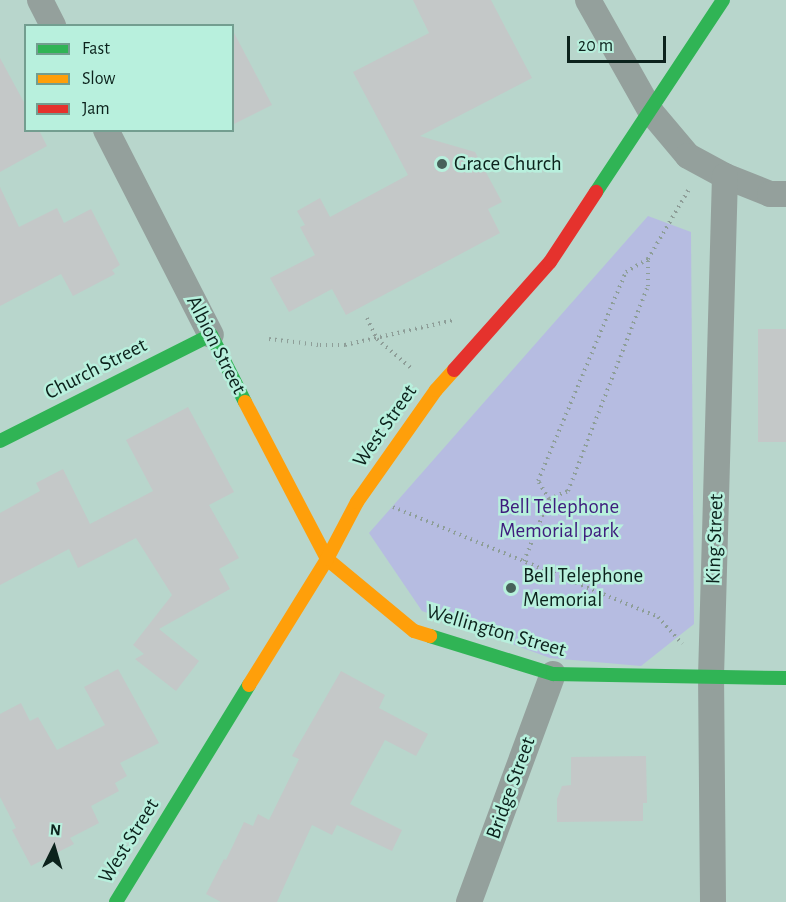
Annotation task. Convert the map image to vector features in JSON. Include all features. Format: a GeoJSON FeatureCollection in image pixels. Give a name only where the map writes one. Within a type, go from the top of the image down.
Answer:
{"type":"FeatureCollection","features":[{"type":"Feature","properties":{"kind":"main road","name":"West Street"},"geometry":{"type":"LineString","coordinates":[[116,902],[327,559],[357,502],[436,390],[550,262],[723,0]]}},
{"type":"Feature","properties":{"kind":"main road","name":"Church Street"},"geometry":{"type":"LineString","coordinates":[[0,441],[211,335]]}},
{"type":"Feature","properties":{"kind":"main road","name":"Albion Street"},"geometry":{"type":"LineString","coordinates":[[211,335],[327,559]]}},
{"type":"Feature","properties":{"kind":"main road","name":"Wellington Street"},"geometry":{"type":"LineString","coordinates":[[327,559],[414,631],[554,674],[786,678]]}},
{"type":"Feature","properties":{"kind":"street"},"geometry":{"type":"LineString","coordinates":[[40,0],[52,24]]}},
{"type":"Feature","properties":{"kind":"street"},"geometry":{"type":"LineString","coordinates":[[588,0],[651,112],[688,156],[770,194],[786,194]]}},
{"type":"Feature","properties":{"kind":"street","name":"Albion Street"},"geometry":{"type":"LineString","coordinates":[[107,132],[211,335]]}},
{"type":"Feature","properties":{"kind":"street","name":"King Street"},"geometry":{"type":"LineString","coordinates":[[713,902],[711,677],[714,170]]}},
{"type":"Feature","properties":{"kind":"street","name":"Bridge Street"},"geometry":{"type":"LineString","coordinates":[[470,902],[554,674]]}},
{"type":"Feature","properties":{"kind":"path"},"geometry":{"type":"LineString","coordinates":[[549,499],[538,481],[626,272],[648,259],[714,170]]}},
{"type":"Feature","properties":{"kind":"path"},"geometry":{"type":"LineString","coordinates":[[524,561],[549,499],[568,490],[648,286],[648,259]]}},
{"type":"Feature","properties":{"kind":"path"},"geometry":{"type":"LineString","coordinates":[[269,339],[320,345],[345,345],[464,317]]}},
{"type":"Feature","properties":{"kind":"path"},"geometry":{"type":"LineString","coordinates":[[366,318],[377,339],[436,390]]}},
{"type":"Feature","properties":{"kind":"path"},"geometry":{"type":"LineString","coordinates":[[357,502],[391,506],[658,617],[711,677]]}},
{"type":"Feature","properties":{"kind":"green space","name":"Bell Telephone Memorial park"},"geometry":{"type":"Polygon","coordinates":[[[648,216],[691,232],[694,624],[641,666],[550,658],[422,611],[369,533],[648,216]]]}},
{"type":"Feature","properties":{"kind":"building","name":"Grace Church"},"geometry":{"type":"Polygon","coordinates":[[[413,0],[491,0],[532,78],[420,136],[475,152],[502,202],[488,209],[500,233],[346,315],[332,289],[289,312],[270,278],[315,255],[300,227],[305,225],[297,211],[320,198],[330,217],[408,175],[353,72],[429,33],[413,0]]]}},
{"type":"Feature","properties":{"kind":"building"},"geometry":{"type":"Polygon","coordinates":[[[234,33],[272,105],[234,124],[234,33]]]}},
{"type":"Feature","properties":{"kind":"building"},"geometry":{"type":"Polygon","coordinates":[[[0,58],[24,102],[24,132],[40,132],[47,146],[0,172],[0,58]]]}},
{"type":"Feature","properties":{"kind":"building"},"geometry":{"type":"Polygon","coordinates":[[[0,187],[19,227],[57,208],[64,223],[91,209],[120,265],[112,270],[115,274],[73,296],[61,274],[0,306],[0,187]]]}},
{"type":"Feature","properties":{"kind":"building"},"geometry":{"type":"Polygon","coordinates":[[[758,329],[786,329],[786,442],[758,442],[758,329]]]}},
{"type":"Feature","properties":{"kind":"building"},"geometry":{"type":"Polygon","coordinates":[[[188,407],[234,492],[209,505],[239,558],[219,569],[230,589],[159,629],[199,661],[176,691],[135,659],[144,654],[133,645],[172,595],[136,538],[78,568],[69,549],[0,585],[0,513],[40,491],[36,483],[63,469],[90,524],[153,491],[126,440],[188,407]]]}},
{"type":"Feature","properties":{"kind":"building"},"geometry":{"type":"Polygon","coordinates":[[[118,669],[159,743],[120,763],[127,776],[115,783],[119,791],[91,806],[99,823],[70,838],[74,844],[31,866],[12,830],[16,828],[0,797],[0,714],[21,703],[30,721],[38,717],[57,750],[105,725],[84,687],[118,669]]]}},
{"type":"Feature","properties":{"kind":"building"},"geometry":{"type":"Polygon","coordinates":[[[341,671],[385,695],[379,708],[428,734],[416,756],[385,740],[350,804],[402,830],[392,851],[337,825],[332,835],[312,825],[277,902],[221,902],[206,894],[224,859],[226,860],[244,822],[253,826],[258,814],[269,820],[299,759],[292,756],[341,671]]]}},
{"type":"Feature","properties":{"kind":"building"},"geometry":{"type":"Polygon","coordinates":[[[646,756],[647,803],[643,803],[643,821],[557,822],[557,799],[562,786],[571,785],[571,757],[646,756]]]}},
{"type":"Feature","properties":{"kind":"traffic: fast"},"geometry":{"type":"LineString","coordinates":[[596,192],[723,0]]}},
{"type":"Feature","properties":{"kind":"traffic: fast"},"geometry":{"type":"LineString","coordinates":[[0,441],[211,335],[245,402]]}},
{"type":"Feature","properties":{"kind":"traffic: fast"},"geometry":{"type":"LineString","coordinates":[[430,636],[553,674],[786,678]]}},
{"type":"Feature","properties":{"kind":"traffic: fast"},"geometry":{"type":"LineString","coordinates":[[116,902],[249,685]]}},
{"type":"Feature","properties":{"kind":"traffic: slow"},"geometry":{"type":"LineString","coordinates":[[249,685],[327,559],[357,502],[436,390],[454,370]]}},
{"type":"Feature","properties":{"kind":"traffic: slow"},"geometry":{"type":"LineString","coordinates":[[245,402],[327,559],[414,631],[430,636]]}},
{"type":"Feature","properties":{"kind":"traffic: jam"},"geometry":{"type":"LineString","coordinates":[[454,370],[550,262],[596,192]]}},
{"type":"Feature","properties":{"kind":"place","name":"Grace Church"},"geometry":{"type":"Point","coordinates":[442,164]}},
{"type":"Feature","properties":{"kind":"place","name":"Bell Telephone Memorial"},"geometry":{"type":"Point","coordinates":[511,588]}}]}
